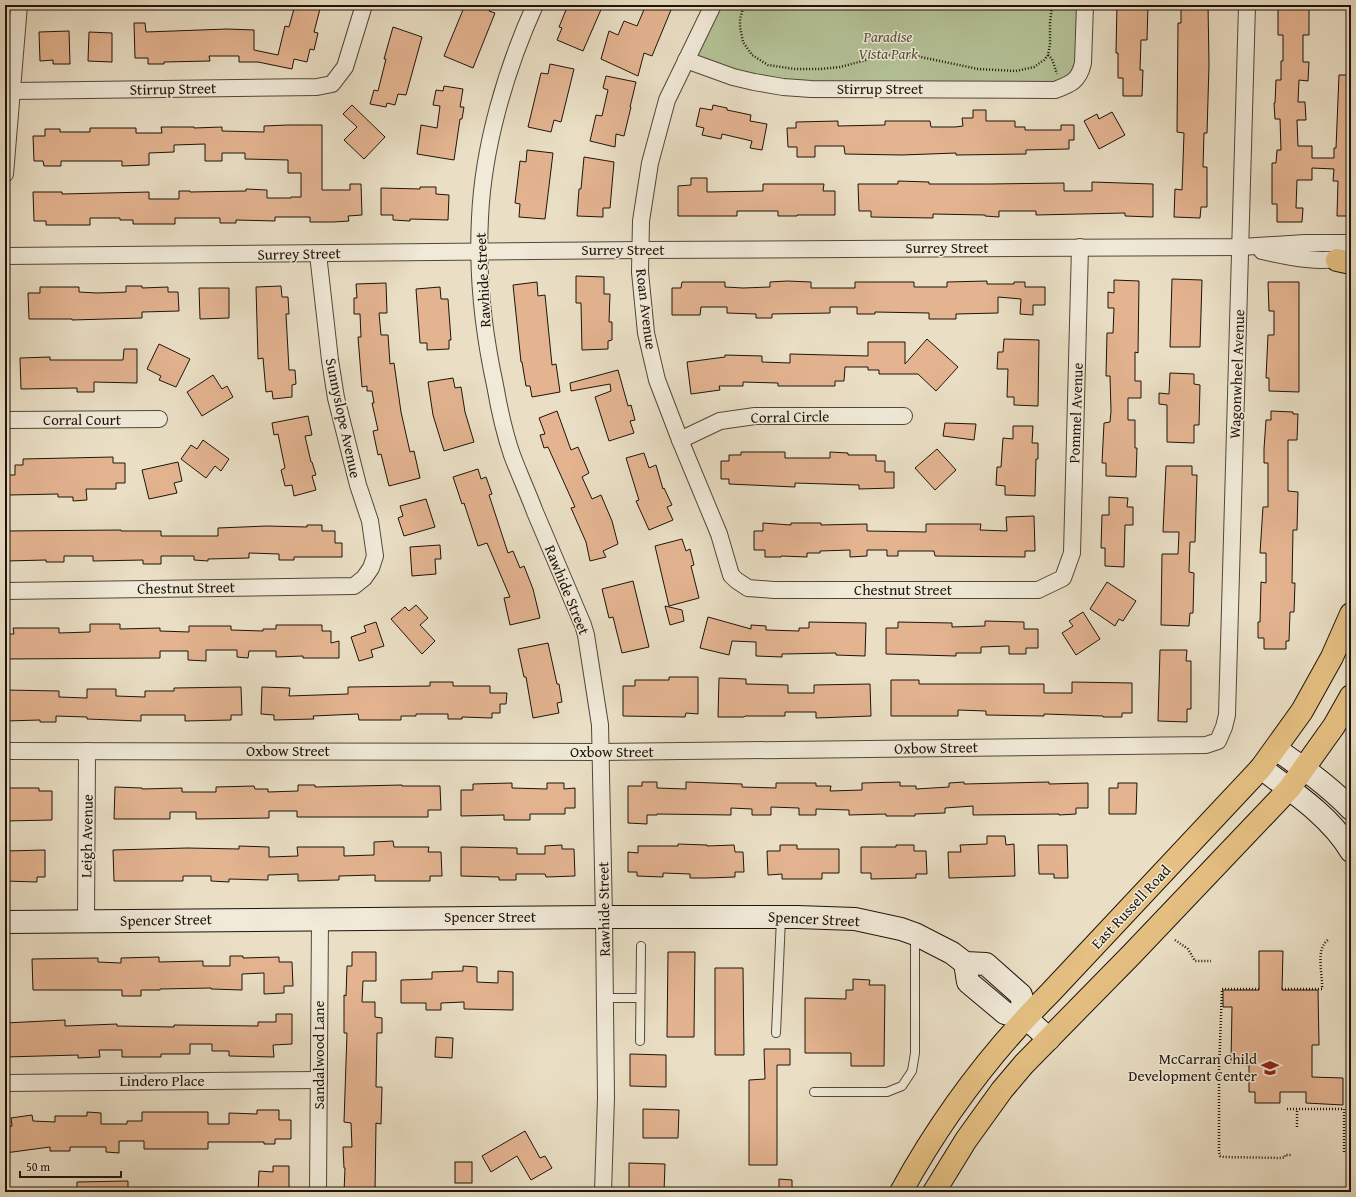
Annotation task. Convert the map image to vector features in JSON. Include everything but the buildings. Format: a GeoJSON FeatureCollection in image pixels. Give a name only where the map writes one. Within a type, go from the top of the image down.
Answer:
{"type":"FeatureCollection","features":[{"type":"Feature","properties":{"kind":"main road","name":"East Russell Road"},"geometry":{"type":"LineString","coordinates":[[901,1192],[921,1155],[974,1079],[1026,1018],[1261,768],[1276,749],[1302,711],[1332,657],[1351,614]]}},
{"type":"Feature","properties":{"kind":"main road"},"geometry":{"type":"LineString","coordinates":[[934,1192],[966,1140],[1002,1090],[1024,1064],[1132,954],[1289,789],[1334,726],[1351,696]]}},
{"type":"Feature","properties":{"kind":"street"},"geometry":{"type":"LineString","coordinates":[[5,174],[19,5]]}},
{"type":"Feature","properties":{"kind":"street","name":"Stirrup Street"},"geometry":{"type":"LineString","coordinates":[[13,91],[316,88],[332,84],[345,67],[364,5]]}},
{"type":"Feature","properties":{"kind":"street","name":"Rawhide Street"},"geometry":{"type":"LineString","coordinates":[[535,5],[526,24],[509,71],[497,114],[486,170],[480,216],[479,252],[482,302],[489,358],[511,454],[586,635],[600,725],[606,1098],[604,1192]]}},
{"type":"Feature","properties":{"kind":"street","name":"Roan Avenue"},"geometry":{"type":"LineString","coordinates":[[713,5],[667,100],[650,163],[641,221],[640,272],[646,333],[657,380],[719,534],[732,575],[741,584]]}},
{"type":"Feature","properties":{"kind":"street","name":"Stirrup Street"},"geometry":{"type":"LineString","coordinates":[[686,60],[733,77],[783,87],[1055,90],[1070,85],[1076,81],[1081,71],[1083,63],[1085,5]]}},
{"type":"Feature","properties":{"kind":"street","name":"Wagonwheel Avenue"},"geometry":{"type":"LineString","coordinates":[[1218,741],[1227,715],[1247,5]]}},
{"type":"Feature","properties":{"kind":"street","name":"Surrey Street"},"geometry":{"type":"LineString","coordinates":[[5,256],[640,250],[1241,247],[1305,243],[1351,243]]}},
{"type":"Feature","properties":{"kind":"street","name":"Pommel Avenue"},"geometry":{"type":"LineString","coordinates":[[1063,578],[1072,553],[1080,247]]}},
{"type":"Feature","properties":{"kind":"street","name":"Surrey Street"},"geometry":{"type":"LineString","coordinates":[[1241,247],[1301,259],[1346,260]]}},
{"type":"Feature","properties":{"kind":"street","name":"Sunnyslope Avenue"},"geometry":{"type":"LineString","coordinates":[[318,254],[330,360],[336,398],[358,485],[370,521],[374,556],[371,568],[364,578]]}},
{"type":"Feature","properties":{"kind":"street","name":"Corral Circle"},"geometry":{"type":"LineString","coordinates":[[680,440],[720,421],[755,416],[904,416]]}},
{"type":"Feature","properties":{"kind":"street","name":"Corral Court"},"geometry":{"type":"LineString","coordinates":[[5,420],[159,419]]}},
{"type":"Feature","properties":{"kind":"street","name":"Chestnut Street"},"geometry":{"type":"LineString","coordinates":[[5,591],[354,586],[364,578]]}},
{"type":"Feature","properties":{"kind":"street","name":"Chestnut Street"},"geometry":{"type":"LineString","coordinates":[[741,584],[748,588],[774,590],[1038,590],[1063,578]]}},
{"type":"Feature","properties":{"kind":"street","name":"Oxbow Street"},"geometry":{"type":"LineString","coordinates":[[5,750],[600,752],[1206,745],[1218,741]]}},
{"type":"Feature","properties":{"kind":"street"},"geometry":{"type":"LineString","coordinates":[[1276,749],[1304,769],[1351,809]]}},
{"type":"Feature","properties":{"kind":"street","name":"Leigh Avenue"},"geometry":{"type":"LineString","coordinates":[[86,921],[88,751]]}},
{"type":"Feature","properties":{"kind":"street"},"geometry":{"type":"LineString","coordinates":[[1261,768],[1321,814],[1344,839],[1351,851]]}},
{"type":"Feature","properties":{"kind":"street","name":"Spencer Street"},"geometry":{"type":"LineString","coordinates":[[5,922],[320,918],[781,917],[855,919],[901,929],[915,934],[952,953],[965,963],[968,982],[1005,1013],[1026,1018],[1049,1039]]}},
{"type":"Feature","properties":{"kind":"street","name":"Sandalwood Lane"},"geometry":{"type":"LineString","coordinates":[[318,1192],[320,918]]}},
{"type":"Feature","properties":{"kind":"street","name":"Lindero Place"},"geometry":{"type":"LineString","coordinates":[[5,1083],[319,1080]]}},
{"type":"Feature","properties":{"kind":"lane"},"geometry":{"type":"LineString","coordinates":[[776,1033],[781,917]]}},
{"type":"Feature","properties":{"kind":"lane"},"geometry":{"type":"LineString","coordinates":[[814,1092],[887,1092],[902,1086],[912,1071],[915,1053],[915,934]]}},
{"type":"Feature","properties":{"kind":"lane"},"geometry":{"type":"LineString","coordinates":[[640,1042],[641,946]]}},
{"type":"Feature","properties":{"kind":"lane"},"geometry":{"type":"LineString","coordinates":[[605,998],[640,998]]}},
{"type":"Feature","properties":{"kind":"path"},"geometry":{"type":"LineString","coordinates":[[744,5],[740,19],[743,42],[752,55],[768,65],[805,69],[825,69],[840,67],[885,55],[916,56],[978,68],[1016,71],[1034,67],[1048,55],[1052,5]]}},
{"type":"Feature","properties":{"kind":"path"},"geometry":{"type":"LineString","coordinates":[[1048,55],[1052,59],[1057,75]]}},
{"type":"Feature","properties":{"kind":"path"},"geometry":{"type":"LineString","coordinates":[[1175,940],[1188,949],[1195,961],[1211,961]]}},
{"type":"Feature","properties":{"kind":"path"},"geometry":{"type":"LineString","coordinates":[[1282,989],[1322,989],[1321,952],[1324,942],[1328,940]]}},
{"type":"Feature","properties":{"kind":"path"},"geometry":{"type":"LineString","coordinates":[[1259,989],[1222,989],[1218,1152],[1220,1156],[1224,1157],[1282,1158],[1285,1157],[1285,1155],[1292,1155]]}},
{"type":"Feature","properties":{"kind":"path"},"geometry":{"type":"LineString","coordinates":[[1287,1109],[1344,1109],[1344,1154]]}},
{"type":"Feature","properties":{"kind":"path"},"geometry":{"type":"LineString","coordinates":[[1296,1127],[1297,1109]]}},
{"type":"Feature","properties":{"kind":"green space","name":"Paradise Vista Park"},"geometry":{"type":"Polygon","coordinates":[[[713,5],[1086,5],[1083,69],[1069,85],[821,86],[745,76],[691,53],[713,5]]]}},
{"type":"Feature","properties":{"kind":"place","name":"McCarran Child Development Center"},"geometry":{"type":"Point","coordinates":[1270,1068]}}]}
